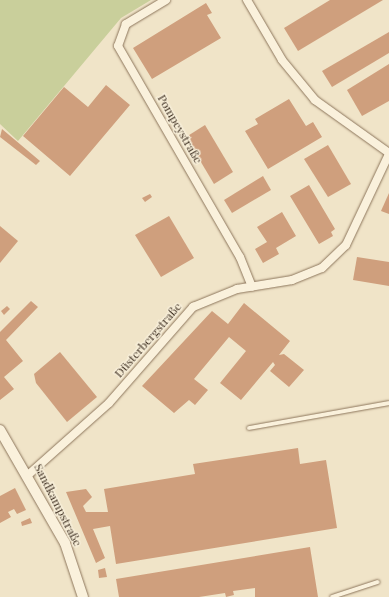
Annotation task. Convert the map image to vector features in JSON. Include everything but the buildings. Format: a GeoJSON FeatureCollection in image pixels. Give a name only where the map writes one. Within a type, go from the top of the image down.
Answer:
{"type":"FeatureCollection","features":[{"type":"Feature","properties":{"kind":"street","name":"Pompeystraße"},"geometry":{"type":"LineString","coordinates":[[166,0],[126,24],[118,46],[240,256],[252,287]]}},
{"type":"Feature","properties":{"kind":"street","name":"Düsterbergstraße"},"geometry":{"type":"LineString","coordinates":[[28,475],[109,403],[193,307],[212,296],[292,280],[327,263],[346,245],[389,153],[314,100],[282,60],[247,0]]}},
{"type":"Feature","properties":{"kind":"street","name":"Sandkampstraße"},"geometry":{"type":"LineString","coordinates":[[0,430],[28,475],[65,543],[82,597]]}},
{"type":"Feature","properties":{"kind":"lane"},"geometry":{"type":"LineString","coordinates":[[249,428],[389,403]]}},
{"type":"Feature","properties":{"kind":"lane"},"geometry":{"type":"LineString","coordinates":[[332,597],[378,582]]}},
{"type":"Feature","properties":{"kind":"green space"},"geometry":{"type":"Polygon","coordinates":[[[0,0],[151,0],[121,18],[18,141],[0,124],[0,0]]]}}]}
